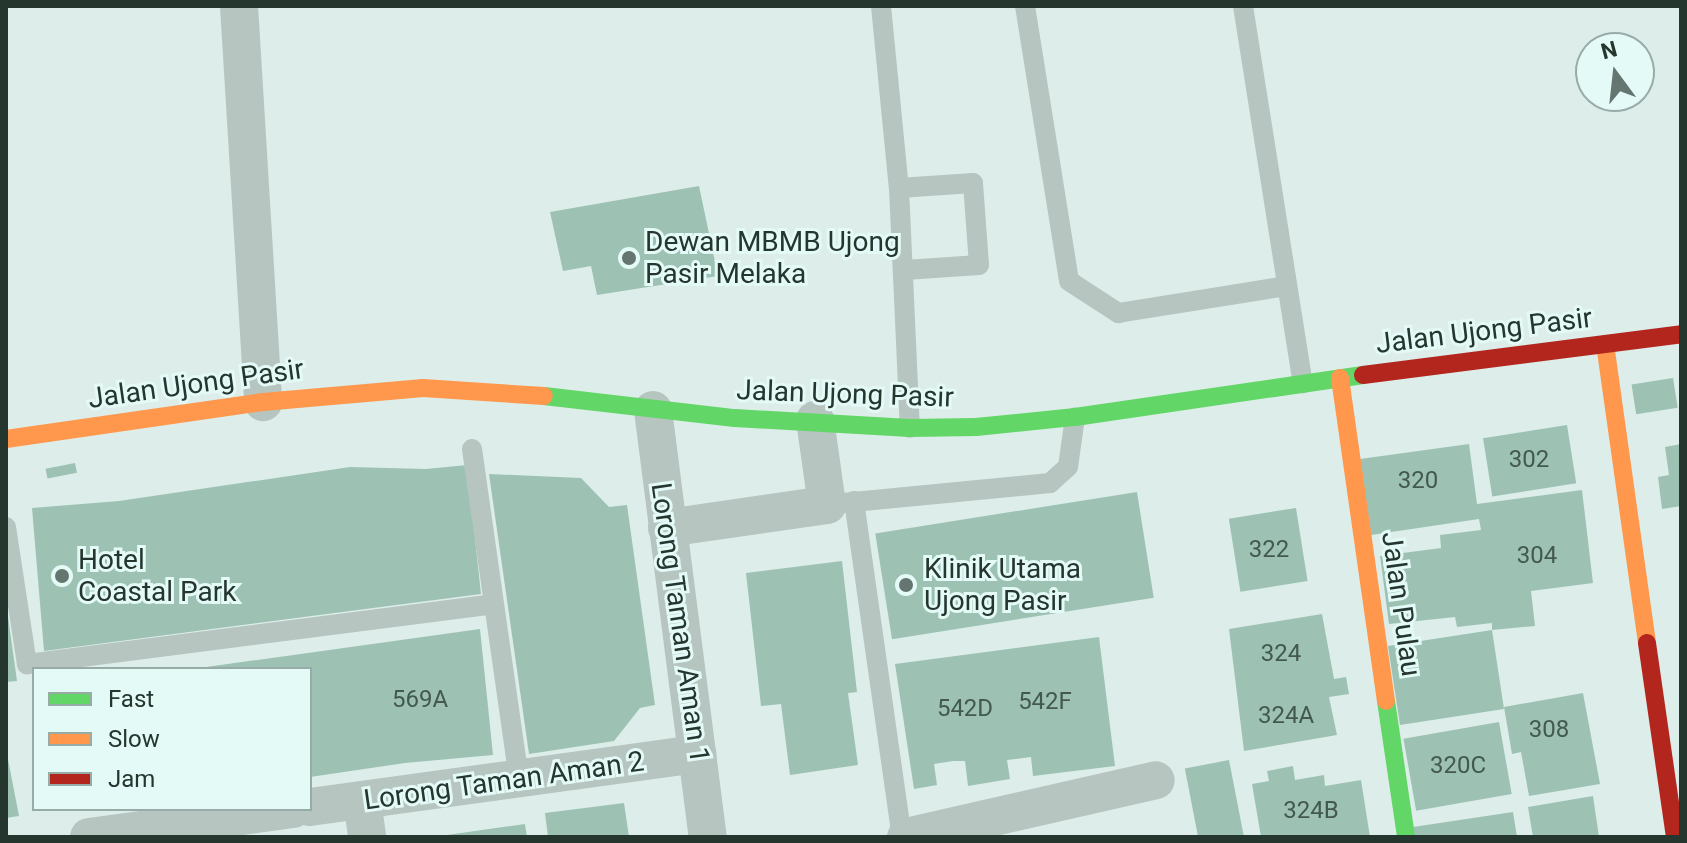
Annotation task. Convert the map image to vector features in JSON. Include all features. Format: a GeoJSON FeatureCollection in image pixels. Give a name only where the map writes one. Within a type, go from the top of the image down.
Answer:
{"type":"FeatureCollection","features":[{"type":"Feature","properties":{"kind":"main road","name":"Jalan Ujong Pasir"},"geometry":{"type":"LineString","coordinates":[[6,439],[263,402],[423,388],[497,390],[735,418],[815,420],[910,428],[1075,417],[1303,383],[1681,334]]}},
{"type":"Feature","properties":{"kind":"main road"},"geometry":{"type":"LineString","coordinates":[[1605,344],[1675,837]]}},
{"type":"Feature","properties":{"kind":"main road","name":"Jalan Pulau"},"geometry":{"type":"LineString","coordinates":[[1340,378],[1406,837]]}},
{"type":"Feature","properties":{"kind":"street"},"geometry":{"type":"LineString","coordinates":[[239,6],[263,402]]}},
{"type":"Feature","properties":{"kind":"street","name":"Lorong Taman Aman 1"},"geometry":{"type":"LineString","coordinates":[[653,410],[708,837]]}},
{"type":"Feature","properties":{"kind":"street"},"geometry":{"type":"LineString","coordinates":[[667,528],[840,503],[815,420]]}},
{"type":"Feature","properties":{"kind":"street","name":"Lorong Taman Aman 2"},"geometry":{"type":"LineString","coordinates":[[312,807],[697,754]]}},
{"type":"Feature","properties":{"kind":"street"},"geometry":{"type":"LineString","coordinates":[[904,837],[1156,780]]}},
{"type":"Feature","properties":{"kind":"street"},"geometry":{"type":"LineString","coordinates":[[362,800],[367,837]]}},
{"type":"Feature","properties":{"kind":"street"},"geometry":{"type":"LineString","coordinates":[[89,837],[278,811]]}},
{"type":"Feature","properties":{"kind":"lane"},"geometry":{"type":"LineString","coordinates":[[881,6],[905,270],[910,428]]}},
{"type":"Feature","properties":{"kind":"lane"},"geometry":{"type":"LineString","coordinates":[[1025,6],[1069,281],[1118,313],[1287,286]]}},
{"type":"Feature","properties":{"kind":"lane"},"geometry":{"type":"LineString","coordinates":[[1243,6],[1303,383]]}},
{"type":"Feature","properties":{"kind":"lane"},"geometry":{"type":"LineString","coordinates":[[899,188],[973,183],[979,265],[905,270]]}},
{"type":"Feature","properties":{"kind":"lane"},"geometry":{"type":"LineString","coordinates":[[904,837],[840,503],[1050,483],[1068,467],[1075,417]]}},
{"type":"Feature","properties":{"kind":"lane"},"geometry":{"type":"LineString","coordinates":[[472,449],[519,779]]}},
{"type":"Feature","properties":{"kind":"lane"},"geometry":{"type":"LineString","coordinates":[[6,527],[27,664],[493,604]]}},
{"type":"Feature","properties":{"kind":"building"},"geometry":{"type":"Polygon","coordinates":[[[699,186],[718,276],[597,295],[591,266],[563,271],[550,212],[699,186]]]}},
{"type":"Feature","properties":{"kind":"building"},"geometry":{"type":"Polygon","coordinates":[[[1673,378],[1678,408],[1636,414],[1632,385],[1673,378]]]}},
{"type":"Feature","properties":{"kind":"building"},"geometry":{"type":"Polygon","coordinates":[[[1567,425],[1576,483],[1492,497],[1483,438],[1567,425]]]}},
{"type":"Feature","properties":{"kind":"building"},"geometry":{"type":"Polygon","coordinates":[[[1469,444],[1477,504],[1582,490],[1593,583],[1531,591],[1535,626],[1492,630],[1492,623],[1457,627],[1455,617],[1389,624],[1380,556],[1441,548],[1440,535],[1481,530],[1479,519],[1371,535],[1360,459],[1469,444]]]}},
{"type":"Feature","properties":{"kind":"building"},"geometry":{"type":"Polygon","coordinates":[[[1681,444],[1681,506],[1662,509],[1658,477],[1669,475],[1665,447],[1681,444]]]}},
{"type":"Feature","properties":{"kind":"building"},"geometry":{"type":"Polygon","coordinates":[[[75,463],[77,473],[47,479],[46,469],[75,463]]]}},
{"type":"Feature","properties":{"kind":"building"},"geometry":{"type":"Polygon","coordinates":[[[467,465],[481,594],[44,651],[32,508],[119,501],[350,467],[426,469],[467,465]]]}},
{"type":"Feature","properties":{"kind":"building"},"geometry":{"type":"Polygon","coordinates":[[[489,474],[581,478],[609,507],[627,505],[655,705],[640,708],[614,741],[529,754],[489,474]]]}},
{"type":"Feature","properties":{"kind":"building"},"geometry":{"type":"Polygon","coordinates":[[[1137,492],[1154,598],[892,639],[875,533],[1137,492]]]}},
{"type":"Feature","properties":{"kind":"building"},"geometry":{"type":"Polygon","coordinates":[[[1296,508],[1308,581],[1240,592],[1229,519],[1296,508]]]}},
{"type":"Feature","properties":{"kind":"building"},"geometry":{"type":"Polygon","coordinates":[[[842,561],[857,692],[848,693],[858,765],[790,775],[781,704],[761,706],[746,573],[842,561]]]}},
{"type":"Feature","properties":{"kind":"building"},"geometry":{"type":"Polygon","coordinates":[[[6,602],[17,681],[6,682],[6,602]]]}},
{"type":"Feature","properties":{"kind":"building"},"geometry":{"type":"Polygon","coordinates":[[[1322,614],[1334,679],[1346,677],[1349,694],[1329,697],[1337,735],[1244,751],[1229,629],[1322,614]]]}},
{"type":"Feature","properties":{"kind":"building"},"geometry":{"type":"Polygon","coordinates":[[[480,629],[493,755],[405,763],[312,777],[312,667],[206,667],[480,629]]]}},
{"type":"Feature","properties":{"kind":"building"},"geometry":{"type":"Polygon","coordinates":[[[1492,630],[1504,709],[1400,725],[1388,646],[1492,630]]]}},
{"type":"Feature","properties":{"kind":"building"},"geometry":{"type":"Polygon","coordinates":[[[1099,637],[1115,766],[1033,776],[1031,757],[1007,760],[1010,779],[968,786],[965,761],[953,761],[934,764],[937,785],[914,789],[895,664],[1099,637]]]}},
{"type":"Feature","properties":{"kind":"building"},"geometry":{"type":"Polygon","coordinates":[[[1583,693],[1600,784],[1529,796],[1521,752],[1512,754],[1504,707],[1583,693]]]}},
{"type":"Feature","properties":{"kind":"building"},"geometry":{"type":"Polygon","coordinates":[[[1499,722],[1512,794],[1416,811],[1403,739],[1499,722]]]}},
{"type":"Feature","properties":{"kind":"building"},"geometry":{"type":"Polygon","coordinates":[[[6,755],[19,816],[6,818],[6,755]]]}},
{"type":"Feature","properties":{"kind":"building"},"geometry":{"type":"Polygon","coordinates":[[[1229,760],[1244,837],[1198,837],[1185,769],[1229,760]]]}},
{"type":"Feature","properties":{"kind":"building"},"geometry":{"type":"Polygon","coordinates":[[[1293,766],[1295,780],[1324,775],[1325,786],[1361,780],[1370,837],[1261,837],[1252,784],[1269,781],[1267,771],[1293,766]]]}},
{"type":"Feature","properties":{"kind":"building"},"geometry":{"type":"Polygon","coordinates":[[[1593,796],[1599,837],[1533,837],[1528,807],[1593,796]]]}},
{"type":"Feature","properties":{"kind":"building"},"geometry":{"type":"Polygon","coordinates":[[[624,803],[629,837],[548,837],[545,813],[624,803]]]}},
{"type":"Feature","properties":{"kind":"building"},"geometry":{"type":"Polygon","coordinates":[[[1513,812],[1517,837],[1414,837],[1413,827],[1513,812]]]}},
{"type":"Feature","properties":{"kind":"building"},"geometry":{"type":"Polygon","coordinates":[[[525,824],[527,837],[447,837],[447,835],[525,824]]]}},
{"type":"Feature","properties":{"kind":"traffic: fast"},"geometry":{"type":"LineString","coordinates":[[544,396],[735,418],[910,428],[976,427],[1075,417],[1363,375]]}},
{"type":"Feature","properties":{"kind":"traffic: fast"},"geometry":{"type":"LineString","coordinates":[[1386,701],[1406,837]]}},
{"type":"Feature","properties":{"kind":"traffic: slow"},"geometry":{"type":"LineString","coordinates":[[1605,344],[1647,643]]}},
{"type":"Feature","properties":{"kind":"traffic: slow"},"geometry":{"type":"LineString","coordinates":[[1340,378],[1386,701]]}},
{"type":"Feature","properties":{"kind":"traffic: slow"},"geometry":{"type":"LineString","coordinates":[[6,439],[263,402],[423,388],[544,396]]}},
{"type":"Feature","properties":{"kind":"traffic: jam"},"geometry":{"type":"LineString","coordinates":[[1363,375],[1681,334]]}},
{"type":"Feature","properties":{"kind":"traffic: jam"},"geometry":{"type":"LineString","coordinates":[[1647,643],[1675,837]]}},
{"type":"Feature","properties":{"kind":"place","name":"Dewan MBMB Ujong Pasir Melaka"},"geometry":{"type":"Point","coordinates":[629,258]}},
{"type":"Feature","properties":{"kind":"place","name":"Hotel Coastal Park"},"geometry":{"type":"Point","coordinates":[62,576]}},
{"type":"Feature","properties":{"kind":"place","name":"Klinik Utama Ujong Pasir"},"geometry":{"type":"Point","coordinates":[906,585]}}]}
